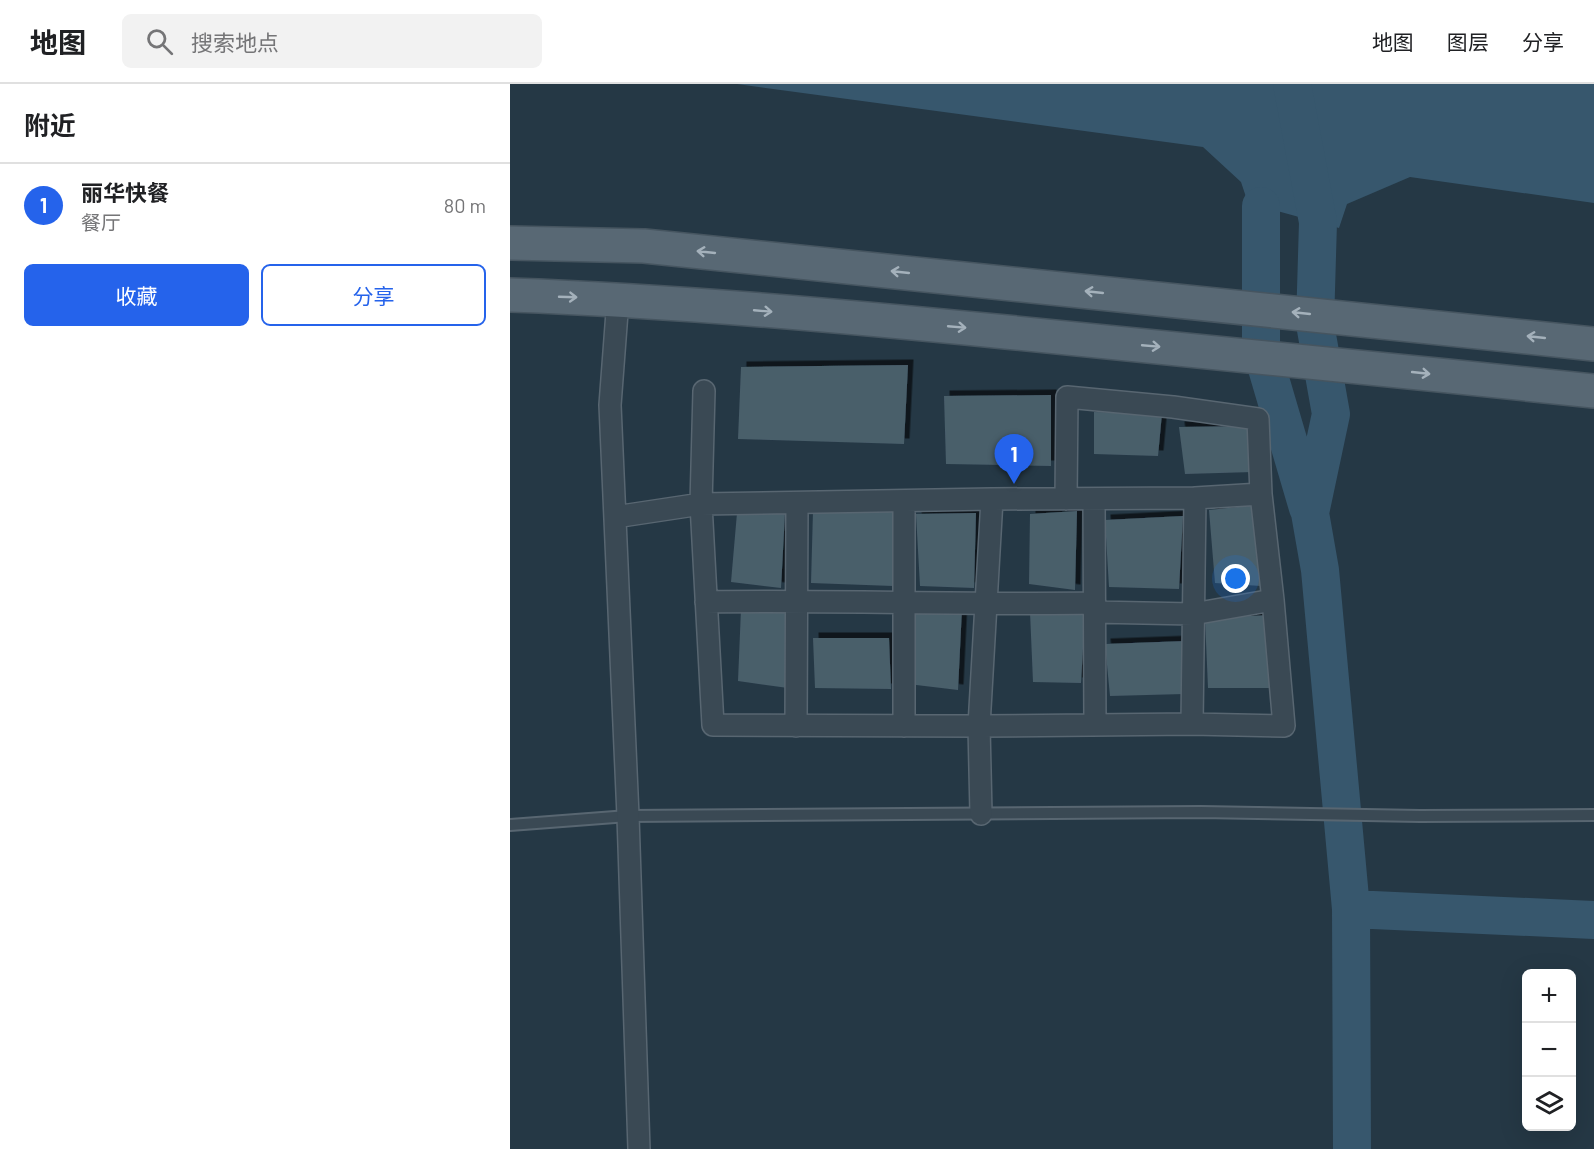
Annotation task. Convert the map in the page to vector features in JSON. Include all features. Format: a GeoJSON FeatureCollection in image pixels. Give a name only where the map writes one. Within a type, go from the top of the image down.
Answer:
{"type":"FeatureCollection","features":[{"type":"Feature","properties":{"kind":"main road"},"geometry":{"type":"LineString","coordinates":[[510,243],[644,246],[1236,305],[1594,344]]}},
{"type":"Feature","properties":{"kind":"main road"},"geometry":{"type":"LineString","coordinates":[[510,295],[618,299],[892,321],[1363,366],[1594,391]]}},
{"type":"Feature","properties":{"kind":"street"},"geometry":{"type":"LineString","coordinates":[[618,299],[610,405],[628,816],[639,1149]]}},
{"type":"Feature","properties":{"kind":"street"},"geometry":{"type":"LineString","coordinates":[[704,391],[701,504],[713,725],[1192,724],[1284,726],[1261,494],[1258,419],[1173,407],[1067,397],[1066,499]]}},
{"type":"Feature","properties":{"kind":"street"},"geometry":{"type":"LineString","coordinates":[[615,517],[701,504],[1195,498],[1261,494]]}},
{"type":"Feature","properties":{"kind":"street"},"geometry":{"type":"LineString","coordinates":[[1192,724],[1195,498]]}},
{"type":"Feature","properties":{"kind":"street"},"geometry":{"type":"LineString","coordinates":[[981,814],[979,726],[993,499]]}},
{"type":"Feature","properties":{"kind":"street"},"geometry":{"type":"LineString","coordinates":[[1094,499],[1095,725]]}},
{"type":"Feature","properties":{"kind":"street"},"geometry":{"type":"LineString","coordinates":[[904,501],[904,726]]}},
{"type":"Feature","properties":{"kind":"street"},"geometry":{"type":"LineString","coordinates":[[796,726],[797,503]]}},
{"type":"Feature","properties":{"kind":"street"},"geometry":{"type":"LineString","coordinates":[[706,602],[797,600],[1095,608],[1193,614],[1272,600]]}},
{"type":"Feature","properties":{"kind":"lane"},"geometry":{"type":"LineString","coordinates":[[510,825],[628,816],[1264,813],[1420,816],[1594,815]]}},
{"type":"Feature","properties":{"kind":"water"},"geometry":{"type":"Polygon","coordinates":[[[737,84],[1594,84],[1594,203],[1410,177],[1347,204],[1339,228],[1248,203],[1241,182],[1203,147],[737,84]]]}},
{"type":"Feature","properties":{"kind":"building"},"geometry":{"type":"Polygon","coordinates":[[[908,365],[904,444],[738,439],[741,367],[908,365]]]}},
{"type":"Feature","properties":{"kind":"building"},"geometry":{"type":"Polygon","coordinates":[[[1051,395],[1051,466],[946,464],[944,396],[1051,395]]]}},
{"type":"Feature","properties":{"kind":"building"},"geometry":{"type":"Polygon","coordinates":[[[1094,412],[1162,413],[1158,456],[1094,454],[1094,412]]]}},
{"type":"Feature","properties":{"kind":"building"},"geometry":{"type":"Polygon","coordinates":[[[1255,426],[1253,472],[1185,474],[1179,427],[1255,426]]]}},
{"type":"Feature","properties":{"kind":"building"},"geometry":{"type":"Polygon","coordinates":[[[1256,505],[1261,586],[1215,583],[1209,510],[1256,505]]]}},
{"type":"Feature","properties":{"kind":"building"},"geometry":{"type":"Polygon","coordinates":[[[813,511],[893,512],[893,586],[811,583],[813,511]]]}},
{"type":"Feature","properties":{"kind":"building"},"geometry":{"type":"Polygon","coordinates":[[[1077,511],[1075,590],[1029,584],[1030,514],[1077,511]]]}},
{"type":"Feature","properties":{"kind":"building"},"geometry":{"type":"Polygon","coordinates":[[[737,513],[785,513],[781,588],[731,582],[737,513]]]}},
{"type":"Feature","properties":{"kind":"building"},"geometry":{"type":"Polygon","coordinates":[[[976,513],[974,588],[920,586],[916,514],[976,513]]]}},
{"type":"Feature","properties":{"kind":"building"},"geometry":{"type":"Polygon","coordinates":[[[1183,516],[1179,589],[1109,587],[1105,520],[1183,516]]]}},
{"type":"Feature","properties":{"kind":"building"},"geometry":{"type":"Polygon","coordinates":[[[962,608],[958,690],[908,684],[910,610],[962,608]]]}},
{"type":"Feature","properties":{"kind":"building"},"geometry":{"type":"Polygon","coordinates":[[[741,609],[793,609],[788,688],[738,681],[741,609]]]}},
{"type":"Feature","properties":{"kind":"building"},"geometry":{"type":"Polygon","coordinates":[[[1030,612],[1085,613],[1081,683],[1033,682],[1030,612]]]}},
{"type":"Feature","properties":{"kind":"building"},"geometry":{"type":"Polygon","coordinates":[[[1273,615],[1281,688],[1208,688],[1205,618],[1273,615]]]}},
{"type":"Feature","properties":{"kind":"building"},"geometry":{"type":"Polygon","coordinates":[[[813,638],[889,638],[891,689],[815,688],[813,638]]]}},
{"type":"Feature","properties":{"kind":"building"},"geometry":{"type":"Polygon","coordinates":[[[1186,641],[1184,694],[1110,696],[1105,644],[1186,641]]]}},
{"type":"Feature","properties":{"kind":"waterway"},"geometry":{"type":"LineString","coordinates":[[1292,84],[1318,222],[1315,324],[1331,414],[1310,513],[1320,570],[1351,909],[1352,1149]]}},
{"type":"Feature","properties":{"kind":"waterway"},"geometry":{"type":"LineString","coordinates":[[1261,206],[1261,348],[1308,508]]}},
{"type":"Feature","properties":{"kind":"waterway"},"geometry":{"type":"LineString","coordinates":[[1351,909],[1594,920]]}},
{"type":"Feature","properties":{"kind":"place","name":"丽华快餐"},"geometry":{"type":"Point","coordinates":[1014,484]}}]}
